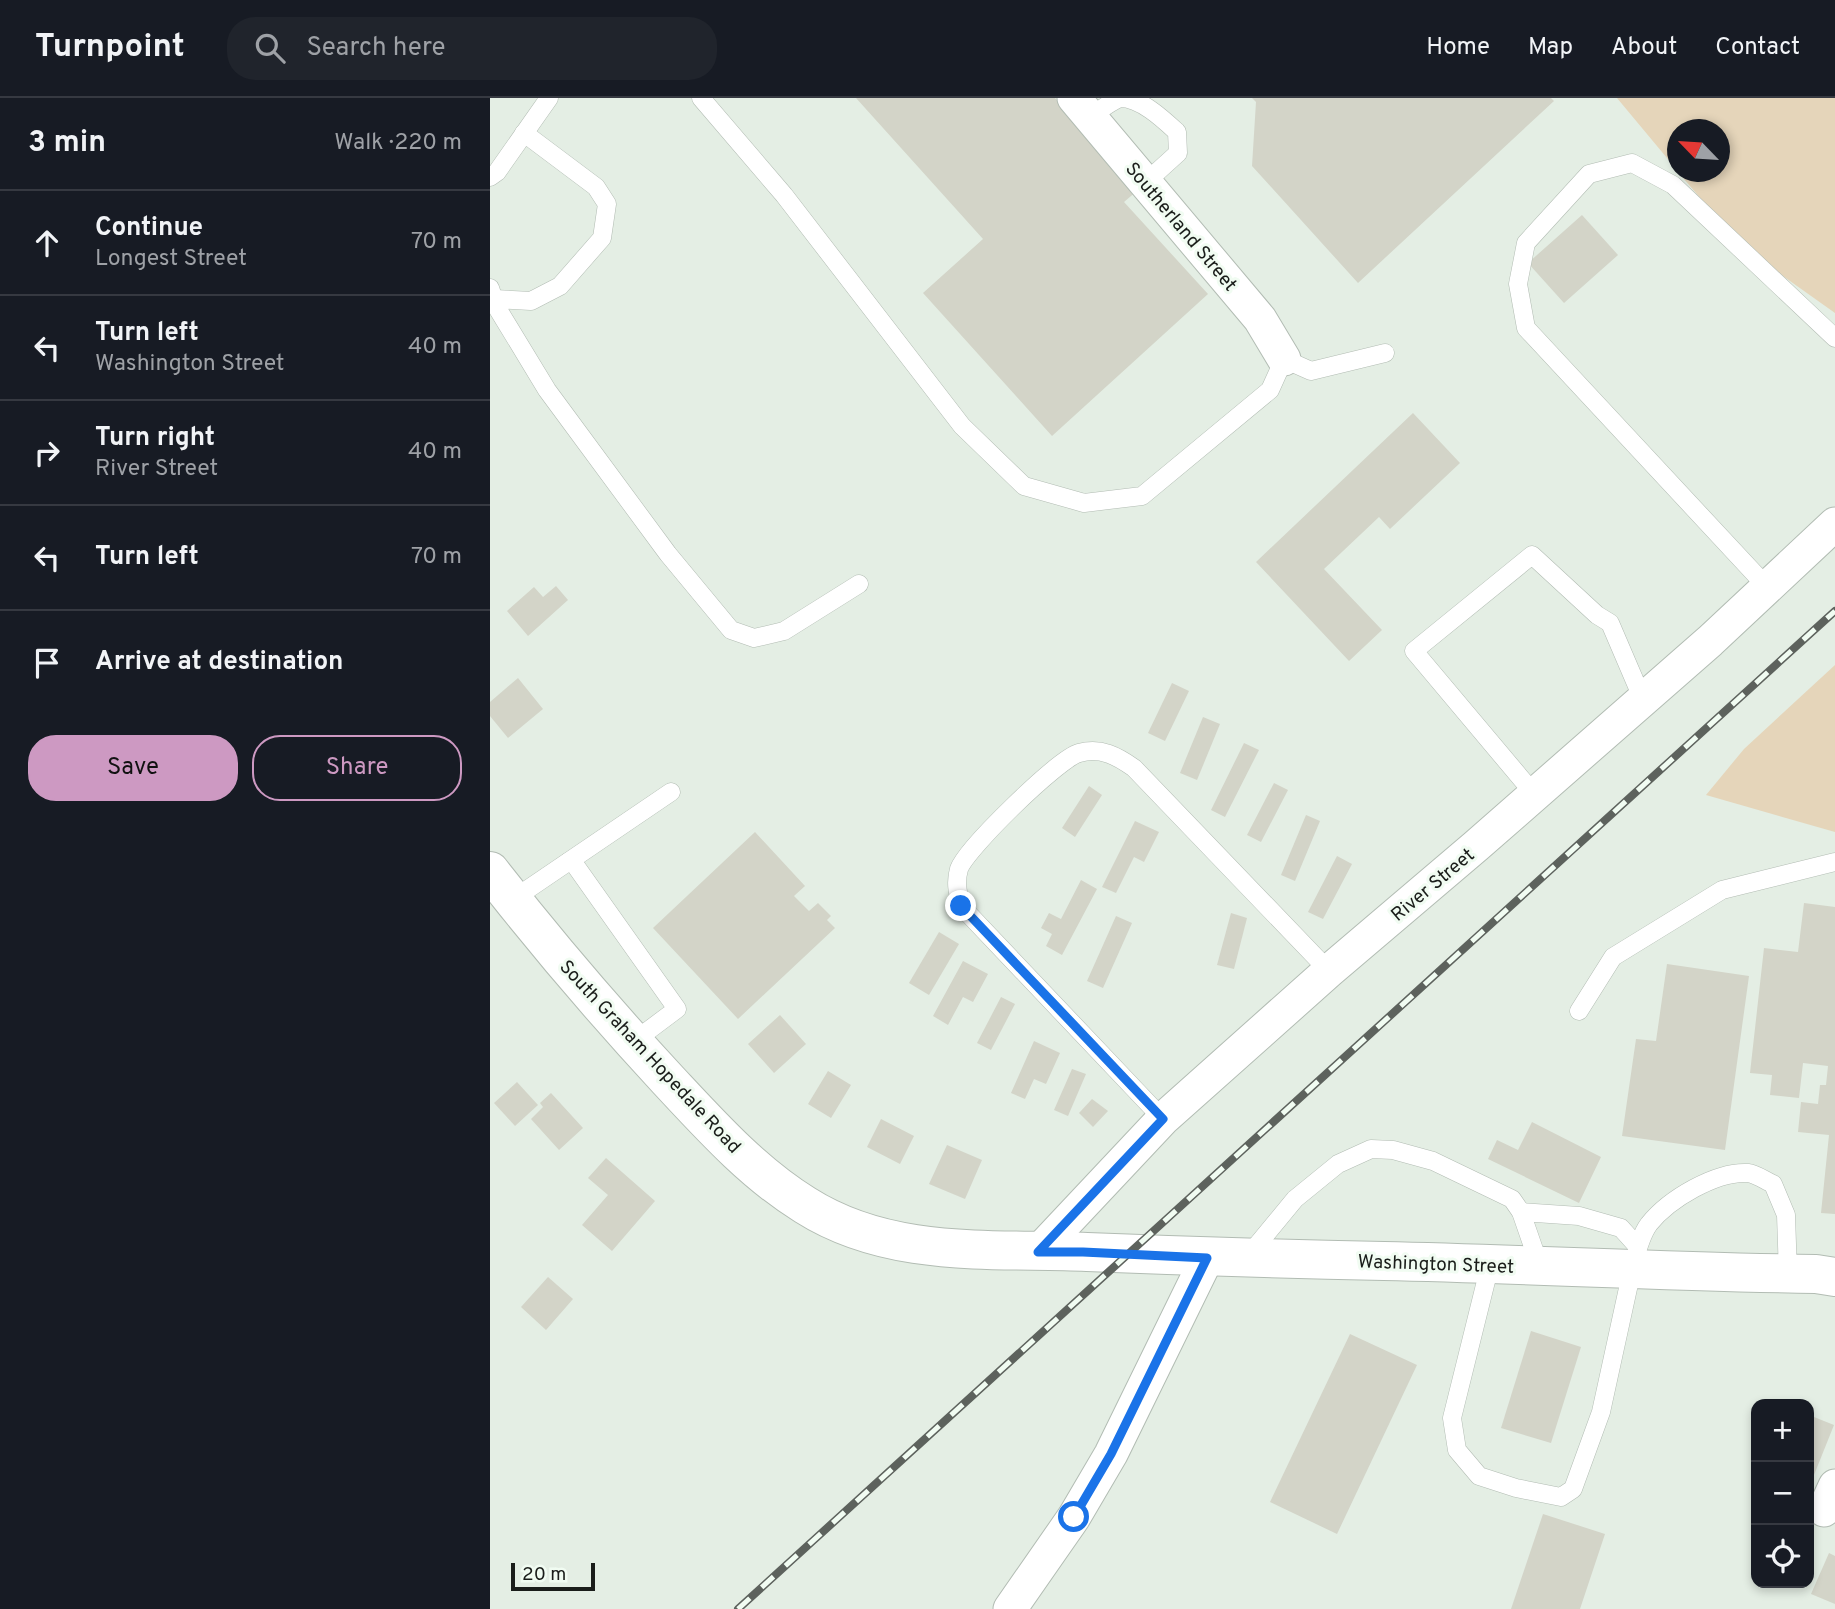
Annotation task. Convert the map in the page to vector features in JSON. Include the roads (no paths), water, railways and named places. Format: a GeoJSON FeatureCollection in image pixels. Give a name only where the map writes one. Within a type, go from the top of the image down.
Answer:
{"type":"FeatureCollection","features":[{"type":"Feature","properties":{"kind":"street","name":"Southerland Street"},"geometry":{"type":"LineString","coordinates":[[1082,107],[1261,319],[1284,359]]}},
{"type":"Feature","properties":{"kind":"street","name":"River Street"},"geometry":{"type":"LineString","coordinates":[[1038,1252],[1163,1119],[1329,971],[1643,700],[1835,524]]}},
{"type":"Feature","properties":{"kind":"street","name":"South Graham Hopedale Road"},"geometry":{"type":"LineString","coordinates":[[501,885],[633,1042],[709,1124],[759,1171],[805,1206],[846,1226],[910,1244],[1038,1252]]}},
{"type":"Feature","properties":{"kind":"street","name":"Washington Street"},"geometry":{"type":"LineString","coordinates":[[1038,1252],[1540,1266],[1635,1258],[1835,1278]]}},
{"type":"Feature","properties":{"kind":"street"},"geometry":{"type":"LineString","coordinates":[[1010,1609],[1074,1517],[1111,1454],[1207,1258]]}},
{"type":"Feature","properties":{"kind":"lane"},"geometry":{"type":"LineString","coordinates":[[490,177],[497,172],[549,98]]}},
{"type":"Feature","properties":{"kind":"lane"},"geometry":{"type":"LineString","coordinates":[[701,98],[784,195],[962,426],[1024,486],[1084,503],[1142,496],[1270,390],[1284,359],[1311,371],[1385,353]]}},
{"type":"Feature","properties":{"kind":"lane"},"geometry":{"type":"LineString","coordinates":[[1082,107],[1120,98],[1135,98],[1158,113],[1177,132],[1178,153],[1146,182]]}},
{"type":"Feature","properties":{"kind":"lane"},"geometry":{"type":"LineString","coordinates":[[492,294],[531,301],[560,286],[602,238],[607,204],[596,187],[524,133]]}},
{"type":"Feature","properties":{"kind":"lane"},"geometry":{"type":"LineString","coordinates":[[1768,588],[1526,328],[1518,284],[1526,243],[1589,174],[1633,163],[1672,185],[1835,338]]}},
{"type":"Feature","properties":{"kind":"lane"},"geometry":{"type":"LineString","coordinates":[[492,294],[547,390],[668,554],[731,631],[754,638],[784,631],[859,584]]}},
{"type":"Feature","properties":{"kind":"lane"},"geometry":{"type":"LineString","coordinates":[[1535,795],[1414,651],[1532,555],[1597,615],[1610,623],[1643,700]]}},
{"type":"Feature","properties":{"kind":"lane"},"geometry":{"type":"LineString","coordinates":[[1163,1119],[961,906],[956,887],[960,868],[966,857],[1006,814],[1066,758],[1095,751],[1116,755],[1134,768],[1329,971]]}},
{"type":"Feature","properties":{"kind":"lane"},"geometry":{"type":"LineString","coordinates":[[501,885],[568,862],[671,792]]}},
{"type":"Feature","properties":{"kind":"lane"},"geometry":{"type":"LineString","coordinates":[[568,862],[575,865],[677,1009],[633,1042]]}},
{"type":"Feature","properties":{"kind":"lane"},"geometry":{"type":"LineString","coordinates":[[1579,1011],[1613,957],[1722,890],[1835,862]]}},
{"type":"Feature","properties":{"kind":"lane"},"geometry":{"type":"LineString","coordinates":[[1245,1258],[1295,1199],[1338,1164],[1371,1149],[1393,1150],[1433,1161],[1512,1199],[1521,1212],[1540,1266]]}},
{"type":"Feature","properties":{"kind":"lane"},"geometry":{"type":"LineString","coordinates":[[1490,1265],[1452,1418],[1457,1450],[1479,1476],[1516,1488],[1561,1497],[1573,1489],[1601,1412],[1635,1258],[1648,1225],[1676,1199],[1722,1176],[1751,1173],[1773,1184],[1786,1215],[1788,1273]]}},
{"type":"Feature","properties":{"kind":"lane"},"geometry":{"type":"LineString","coordinates":[[1521,1212],[1579,1216],[1621,1228],[1635,1258]]}},
{"type":"Feature","properties":{"kind":"railway"},"geometry":{"type":"LineString","coordinates":[[738,1609],[1835,611]]}}]}
